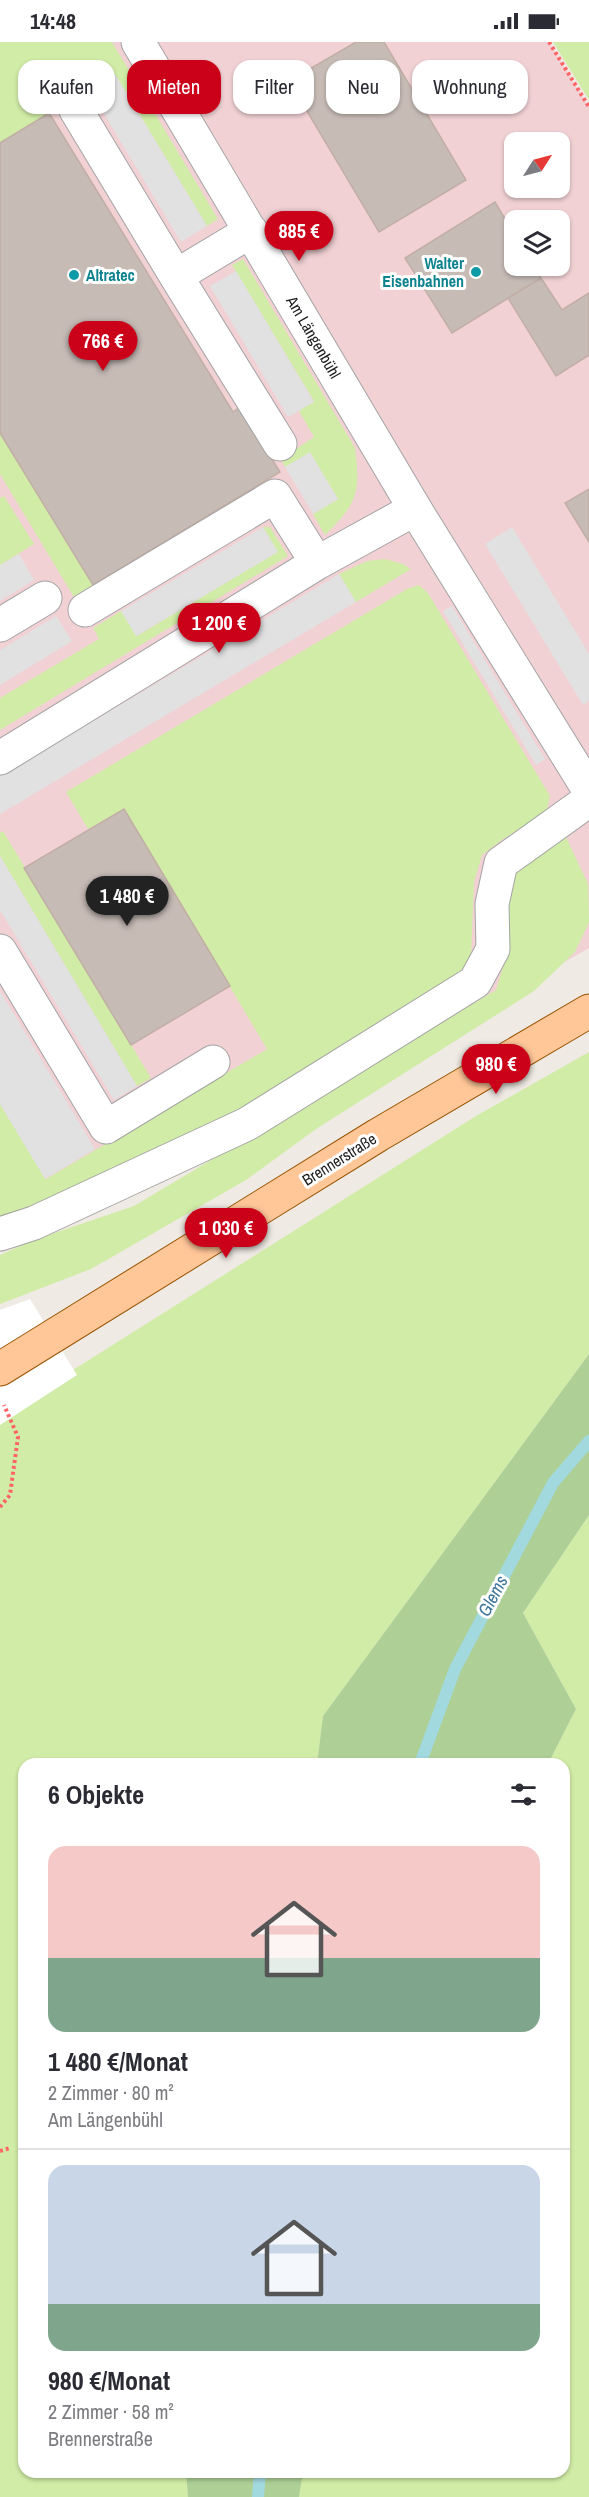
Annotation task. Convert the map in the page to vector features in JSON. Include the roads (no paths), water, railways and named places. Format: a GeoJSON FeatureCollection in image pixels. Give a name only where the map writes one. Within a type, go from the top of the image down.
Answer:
{"type":"FeatureCollection","features":[{"type":"Feature","properties":{"kind":"main road","name":"Brennerstraße"},"geometry":{"type":"LineString","coordinates":[[0,1368],[378,1135],[589,1011]]}},
{"type":"Feature","properties":{"kind":"street","name":"Am Längenbühl"},"geometry":{"type":"LineString","coordinates":[[138,42],[415,509],[589,790]]}},
{"type":"Feature","properties":{"kind":"street"},"geometry":{"type":"LineString","coordinates":[[78,114],[280,444]]}},
{"type":"Feature","properties":{"kind":"street"},"geometry":{"type":"LineString","coordinates":[[176,276],[251,231]]}},
{"type":"Feature","properties":{"kind":"street"},"geometry":{"type":"LineString","coordinates":[[85,610],[275,496],[318,563]]}},
{"type":"Feature","properties":{"kind":"street"},"geometry":{"type":"LineString","coordinates":[[0,758],[318,563],[415,509]]}},
{"type":"Feature","properties":{"kind":"street"},"geometry":{"type":"LineString","coordinates":[[0,625],[45,598]]}},
{"type":"Feature","properties":{"kind":"street"},"geometry":{"type":"LineString","coordinates":[[0,1234],[34,1223],[248,1124],[475,982],[493,949],[492,904],[501,863],[589,800]]}},
{"type":"Feature","properties":{"kind":"street"},"geometry":{"type":"LineString","coordinates":[[0,951],[106,1127],[213,1062]]}},
{"type":"Feature","properties":{"kind":"waterway","name":"Glems"},"geometry":{"type":"LineString","coordinates":[[422,1758],[455,1669],[553,1483],[589,1441]]}},
{"type":"Feature","properties":{"kind":"waterway","name":"Glems"},"geometry":{"type":"LineString","coordinates":[[258,2497],[260,2478]]}},
{"type":"Feature","properties":{"kind":"place","name":"Walter Eisenbahnen"},"geometry":{"type":"Point","coordinates":[476,272]}},
{"type":"Feature","properties":{"kind":"place","name":"Altratec"},"geometry":{"type":"Point","coordinates":[74,275]}}]}
